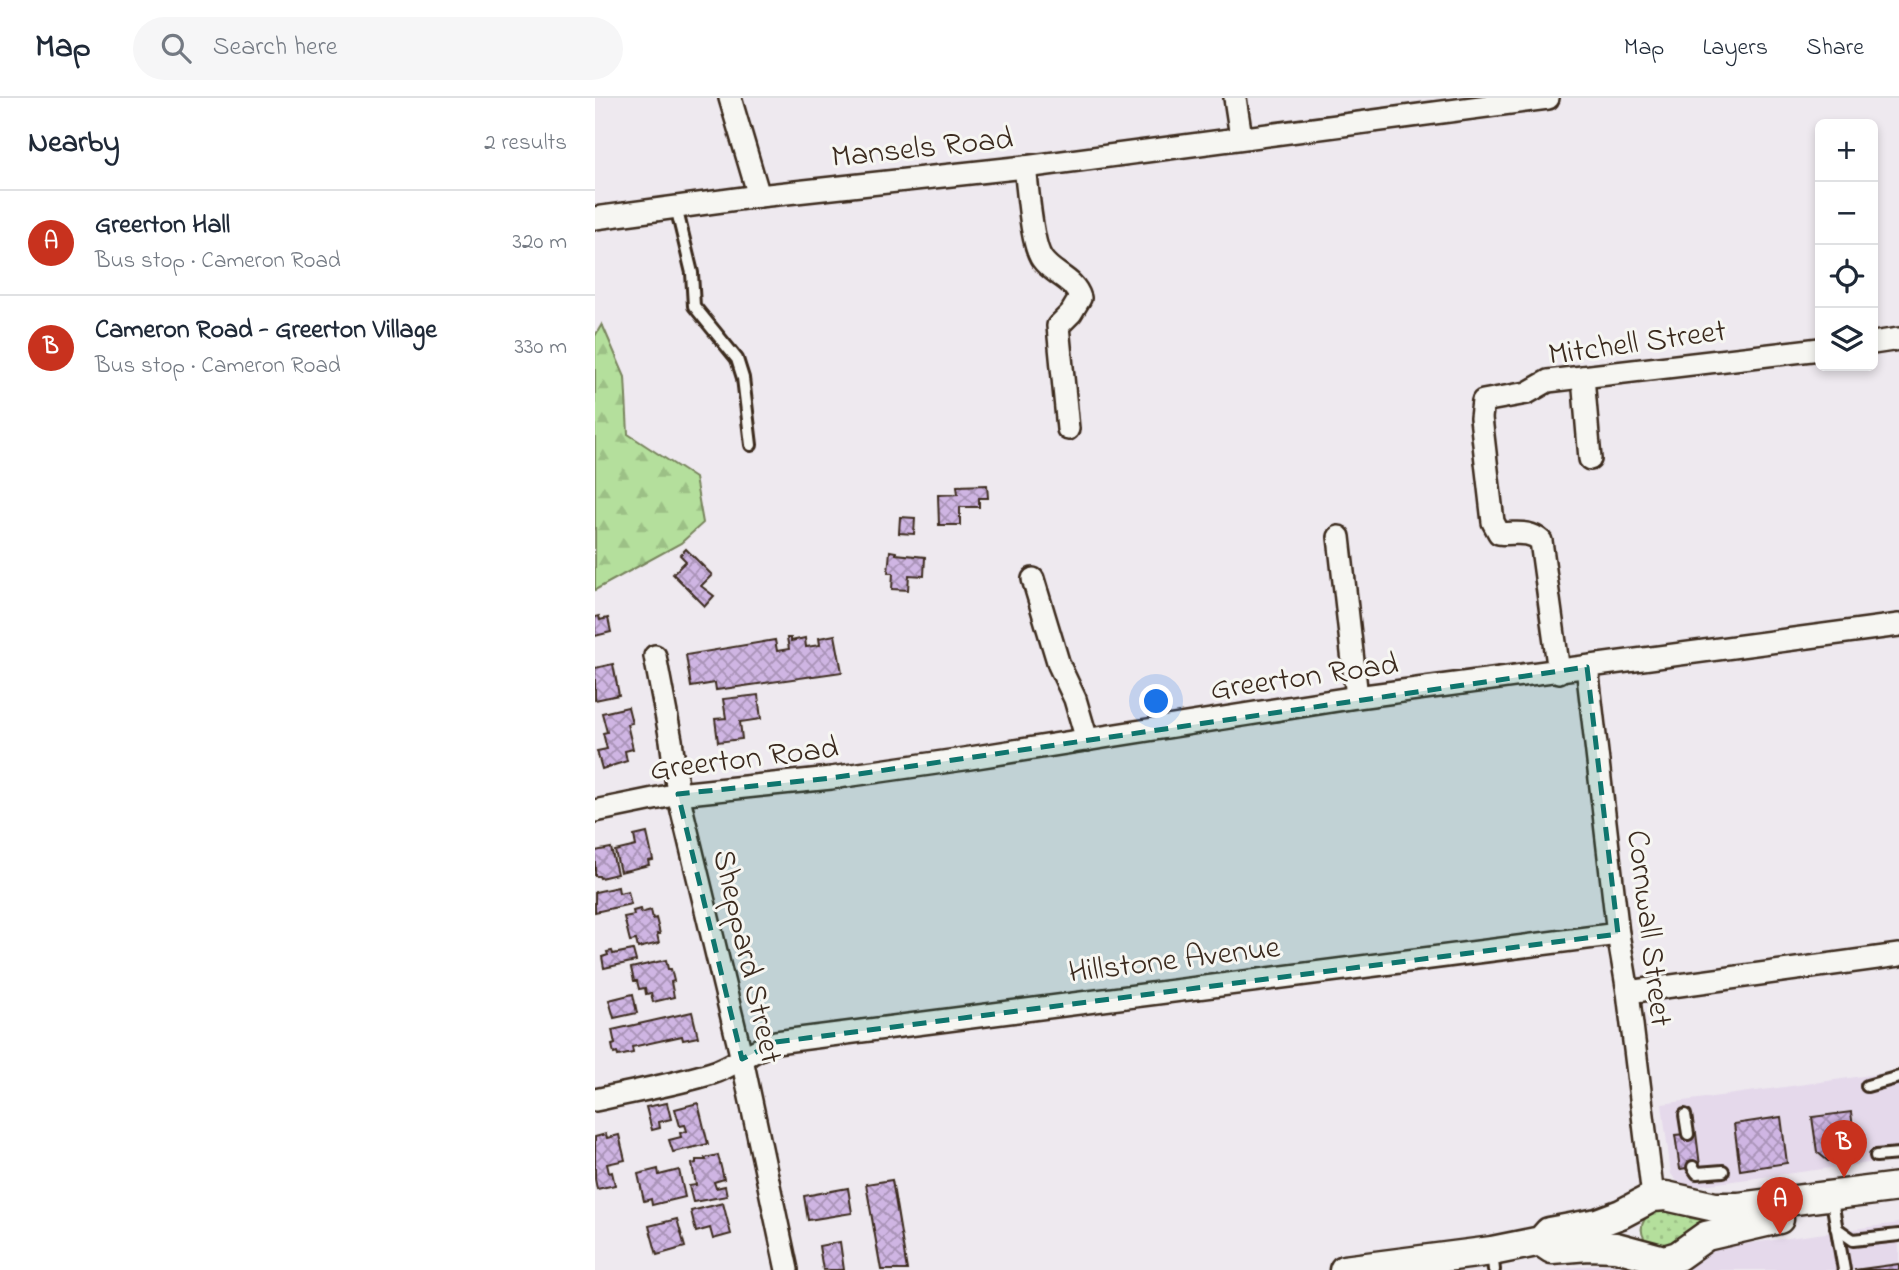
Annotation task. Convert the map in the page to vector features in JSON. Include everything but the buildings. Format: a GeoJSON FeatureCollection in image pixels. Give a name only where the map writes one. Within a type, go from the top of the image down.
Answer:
{"type":"FeatureCollection","features":[{"type":"Feature","properties":{"kind":"main road"},"geometry":{"type":"LineString","coordinates":[[1370,1268],[1485,1259],[1541,1241],[1549,1232],[1597,1223],[1644,1202],[1666,1196],[1715,1207],[1739,1208],[1899,1187]]}},
{"type":"Feature","properties":{"kind":"main road"},"geometry":{"type":"LineString","coordinates":[[1541,1241],[1552,1249],[1616,1247],[1664,1260],[1678,1256],[1695,1243],[1721,1231],[1834,1218],[1899,1198]]}},
{"type":"Feature","properties":{"kind":"main road"},"geometry":{"type":"LineString","coordinates":[[1636,1251],[1630,1243],[1627,1220],[1644,1202]]}},
{"type":"Feature","properties":{"kind":"street"},"geometry":{"type":"LineString","coordinates":[[730,98],[759,196]]}},
{"type":"Feature","properties":{"kind":"street"},"geometry":{"type":"LineString","coordinates":[[1235,98],[1241,137]]}},
{"type":"Feature","properties":{"kind":"street","name":"Mansels Road"},"geometry":{"type":"LineString","coordinates":[[595,218],[759,196],[1025,167],[1548,98]]}},
{"type":"Feature","properties":{"kind":"street"},"geometry":{"type":"LineString","coordinates":[[1025,167],[1037,252],[1050,269],[1073,284],[1080,298],[1071,313],[1058,326],[1068,429]]}},
{"type":"Feature","properties":{"kind":"street"},"geometry":{"type":"LineString","coordinates":[[1878,342],[1899,340]]}},
{"type":"Feature","properties":{"kind":"street","name":"Mitchell Street"},"geometry":{"type":"LineString","coordinates":[[1559,672],[1541,541],[1538,537],[1521,532],[1499,533],[1493,522],[1481,406],[1483,401],[1487,398],[1527,393],[1548,381],[1815,350]]}},
{"type":"Feature","properties":{"kind":"street"},"geometry":{"type":"LineString","coordinates":[[1583,377],[1590,459]]}},
{"type":"Feature","properties":{"kind":"street"},"geometry":{"type":"LineString","coordinates":[[1339,537],[1357,697]]}},
{"type":"Feature","properties":{"kind":"street"},"geometry":{"type":"LineString","coordinates":[[1033,579],[1059,665],[1075,699],[1087,740]]}},
{"type":"Feature","properties":{"kind":"street","name":"Greerton Road"},"geometry":{"type":"LineString","coordinates":[[595,811],[678,794],[831,778],[1357,697],[1899,625]]}},
{"type":"Feature","properties":{"kind":"street","name":"Sheppard Street"},"geometry":{"type":"LineString","coordinates":[[655,656],[678,794],[742,1059],[787,1270]]}},
{"type":"Feature","properties":{"kind":"street","name":"Cornwall Street"},"geometry":{"type":"LineString","coordinates":[[1587,667],[1618,934],[1628,992],[1644,1202]]}},
{"type":"Feature","properties":{"kind":"street","name":"Hillstone Avenue"},"geometry":{"type":"LineString","coordinates":[[595,1100],[712,1073],[766,1045],[788,1040],[1618,934]]}},
{"type":"Feature","properties":{"kind":"street"},"geometry":{"type":"LineString","coordinates":[[1628,992],[1899,955]]}},
{"type":"Feature","properties":{"kind":"lane"},"geometry":{"type":"LineString","coordinates":[[676,207],[692,273],[694,306],[737,359],[743,378],[751,445]]}},
{"type":"Feature","properties":{"kind":"lane"},"geometry":{"type":"LineString","coordinates":[[1867,1086],[1899,1077]]}},
{"type":"Feature","properties":{"kind":"lane"},"geometry":{"type":"LineString","coordinates":[[1685,1115],[1688,1134]]}},
{"type":"Feature","properties":{"kind":"lane"},"geometry":{"type":"LineString","coordinates":[[1876,1156],[1899,1154]]}},
{"type":"Feature","properties":{"kind":"lane"},"geometry":{"type":"LineString","coordinates":[[1693,1167],[1697,1173],[1703,1174],[1723,1171]]}},
{"type":"Feature","properties":{"kind":"lane"},"geometry":{"type":"LineString","coordinates":[[1834,1218],[1853,1240],[1899,1235]]}},
{"type":"Feature","properties":{"kind":"lane"},"geometry":{"type":"LineString","coordinates":[[1834,1218],[1845,1270]]}},
{"type":"Feature","properties":{"kind":"highlighted area"},"geometry":{"type":"Polygon","coordinates":[[[1587,667],[1618,934],[776,1042],[742,1059],[678,794],[831,778],[1587,667]]]}},
{"type":"Feature","properties":{"kind":"shaded area"},"geometry":{"type":"Polygon","coordinates":[[[1899,1071],[1899,1159],[1695,1186],[1676,1180],[1671,1174],[1662,1104],[1899,1071]]]}},
{"type":"Feature","properties":{"kind":"shaded area"},"geometry":{"type":"Polygon","coordinates":[[[1899,1223],[1899,1270],[1651,1270],[1706,1249],[1899,1223]]]}},
{"type":"Feature","properties":{"kind":"shaded area"},"geometry":{"type":"Polygon","coordinates":[[[1602,1264],[1651,1270],[1556,1270],[1602,1264]]]}},
{"type":"Feature","properties":{"kind":"green space"},"geometry":{"type":"Polygon","coordinates":[[[602,324],[625,377],[628,434],[695,478],[703,523],[681,543],[595,590],[595,336],[602,324]]]}},
{"type":"Feature","properties":{"kind":"green space"},"geometry":{"type":"Polygon","coordinates":[[[1657,1208],[1690,1209],[1690,1218],[1714,1222],[1670,1248],[1648,1244],[1642,1233],[1642,1224],[1657,1208]]]}},
{"type":"Feature","properties":{"kind":"place","name":"Cameron Road - Greerton Village"},"geometry":{"type":"Point","coordinates":[1844,1178]}},
{"type":"Feature","properties":{"kind":"place","name":"Greerton Hall"},"geometry":{"type":"Point","coordinates":[1780,1235]}}]}
